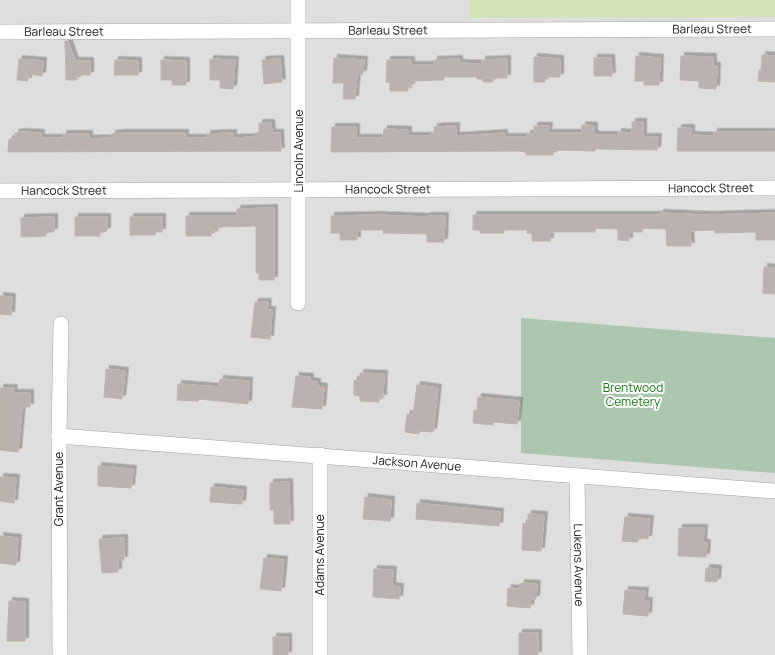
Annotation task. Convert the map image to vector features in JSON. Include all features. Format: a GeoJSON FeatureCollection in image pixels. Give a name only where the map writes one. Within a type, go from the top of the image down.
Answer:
{"type":"FeatureCollection","features":[{"type":"Feature","properties":{"kind":"street","name":"Lincoln Avenue"},"geometry":{"type":"LineString","coordinates":[[298,0],[298,302]]}},
{"type":"Feature","properties":{"kind":"street","name":"Barleau Street"},"geometry":{"type":"LineString","coordinates":[[0,32],[775,29]]}},
{"type":"Feature","properties":{"kind":"street","name":"Hancock Street"},"geometry":{"type":"LineString","coordinates":[[0,191],[775,188]]}},
{"type":"Feature","properties":{"kind":"street","name":"Grant Avenue"},"geometry":{"type":"LineString","coordinates":[[60,655],[59,436],[61,324]]}},
{"type":"Feature","properties":{"kind":"street","name":"Jackson Avenue"},"geometry":{"type":"LineString","coordinates":[[59,436],[775,491]]}},
{"type":"Feature","properties":{"kind":"street","name":"Adams Avenue"},"geometry":{"type":"LineString","coordinates":[[320,455],[320,655]]}},
{"type":"Feature","properties":{"kind":"street","name":"Lukens Avenue"},"geometry":{"type":"LineString","coordinates":[[577,476],[580,655]]}},
{"type":"Feature","properties":{"kind":"shaded area"},"geometry":{"type":"Polygon","coordinates":[[[0,0],[775,0],[775,655],[0,655],[0,0]]]}},
{"type":"Feature","properties":{"kind":"green space"},"geometry":{"type":"Polygon","coordinates":[[[470,0],[775,0],[775,17],[470,18],[470,0]]]}},
{"type":"Feature","properties":{"kind":"green space","name":"Brentwood Cemetery"},"geometry":{"type":"Polygon","coordinates":[[[521,318],[775,338],[775,473],[521,453],[521,318]]]}},
{"type":"Feature","properties":{"kind":"building"},"geometry":{"type":"Polygon","coordinates":[[[65,41],[68,41],[75,61],[90,61],[90,75],[76,75],[77,80],[66,80],[65,41]]]}},
{"type":"Feature","properties":{"kind":"building"},"geometry":{"type":"Polygon","coordinates":[[[762,55],[775,56],[775,82],[758,81],[759,70],[761,70],[762,55]]]}},
{"type":"Feature","properties":{"kind":"building"},"geometry":{"type":"Polygon","coordinates":[[[636,56],[660,58],[659,85],[644,85],[644,81],[635,81],[636,56]]]}},
{"type":"Feature","properties":{"kind":"building"},"geometry":{"type":"Polygon","coordinates":[[[681,56],[713,57],[713,66],[717,66],[716,89],[699,88],[699,81],[680,80],[681,56]]]}},
{"type":"Feature","properties":{"kind":"building"},"geometry":{"type":"Polygon","coordinates":[[[534,57],[560,59],[560,77],[545,77],[545,82],[534,82],[534,57]]]}},
{"type":"Feature","properties":{"kind":"building"},"geometry":{"type":"Polygon","coordinates":[[[334,58],[364,60],[363,74],[357,74],[355,99],[343,99],[344,83],[333,83],[334,58]]]}},
{"type":"Feature","properties":{"kind":"building"},"geometry":{"type":"Polygon","coordinates":[[[594,58],[611,58],[612,76],[594,76],[594,58]]]}},
{"type":"Feature","properties":{"kind":"building"},"geometry":{"type":"Polygon","coordinates":[[[19,59],[43,61],[42,76],[28,74],[28,81],[17,80],[19,59]]]}},
{"type":"Feature","properties":{"kind":"building"},"geometry":{"type":"Polygon","coordinates":[[[210,59],[235,60],[233,89],[220,88],[220,80],[210,80],[210,59]]]}},
{"type":"Feature","properties":{"kind":"building"},"geometry":{"type":"Polygon","coordinates":[[[280,59],[282,82],[264,84],[262,60],[280,59]]]}},
{"type":"Feature","properties":{"kind":"building"},"geometry":{"type":"Polygon","coordinates":[[[459,59],[459,63],[482,64],[482,60],[507,59],[507,78],[493,78],[493,82],[483,82],[482,79],[477,79],[477,77],[444,77],[444,80],[411,81],[411,87],[408,87],[408,91],[390,91],[390,82],[386,82],[387,60],[411,60],[411,65],[434,65],[434,60],[459,59]]]}},
{"type":"Feature","properties":{"kind":"building"},"geometry":{"type":"Polygon","coordinates":[[[115,60],[138,61],[138,75],[114,75],[115,60]]]}},
{"type":"Feature","properties":{"kind":"building"},"geometry":{"type":"Polygon","coordinates":[[[161,60],[186,61],[186,85],[172,85],[172,80],[161,80],[161,60]]]}},
{"type":"Feature","properties":{"kind":"building"},"geometry":{"type":"Polygon","coordinates":[[[632,122],[643,122],[643,137],[658,137],[657,150],[553,150],[553,155],[526,155],[526,152],[519,151],[331,152],[332,127],[356,127],[356,138],[383,138],[384,129],[408,130],[408,136],[431,136],[431,134],[434,134],[434,127],[456,126],[456,136],[504,133],[504,137],[527,137],[527,134],[534,134],[534,126],[549,126],[548,133],[582,133],[582,125],[594,126],[594,133],[596,135],[618,135],[618,132],[632,133],[632,122]]]}},
{"type":"Feature","properties":{"kind":"building"},"geometry":{"type":"Polygon","coordinates":[[[259,123],[271,123],[272,133],[280,133],[281,151],[8,152],[9,139],[15,139],[15,133],[21,132],[41,133],[41,138],[63,138],[63,134],[89,134],[89,139],[112,138],[112,134],[121,133],[185,133],[185,138],[207,138],[207,134],[233,133],[233,138],[256,137],[256,133],[259,133],[259,123]]]}},
{"type":"Feature","properties":{"kind":"building"},"geometry":{"type":"Polygon","coordinates":[[[678,128],[691,128],[691,135],[714,136],[714,132],[775,132],[775,151],[677,151],[678,128]]]}},
{"type":"Feature","properties":{"kind":"building"},"geometry":{"type":"Polygon","coordinates":[[[274,208],[274,280],[259,280],[259,273],[256,273],[256,226],[218,227],[218,231],[211,231],[211,236],[186,236],[186,216],[237,216],[237,209],[274,208]]]}},
{"type":"Feature","properties":{"kind":"building"},"geometry":{"type":"Polygon","coordinates":[[[660,213],[708,215],[775,213],[775,240],[756,240],[756,232],[715,233],[715,230],[690,231],[691,246],[667,246],[666,229],[642,228],[642,232],[629,232],[629,241],[618,240],[618,229],[595,228],[595,232],[550,232],[550,241],[532,241],[532,233],[527,233],[527,230],[504,230],[504,233],[480,233],[480,230],[473,230],[473,215],[660,215],[660,213]]]}},
{"type":"Feature","properties":{"kind":"building"},"geometry":{"type":"Polygon","coordinates":[[[377,215],[427,217],[445,216],[444,242],[427,242],[427,234],[383,233],[384,230],[357,230],[357,240],[340,240],[340,233],[331,233],[331,216],[377,215]]]}},
{"type":"Feature","properties":{"kind":"building"},"geometry":{"type":"Polygon","coordinates":[[[54,217],[54,232],[46,232],[46,236],[21,237],[21,218],[54,217]]]}},
{"type":"Feature","properties":{"kind":"building"},"geometry":{"type":"Polygon","coordinates":[[[75,217],[107,217],[107,231],[100,232],[100,236],[75,236],[75,217]]]}},
{"type":"Feature","properties":{"kind":"building"},"geometry":{"type":"Polygon","coordinates":[[[130,217],[162,217],[162,232],[155,232],[155,235],[130,235],[130,217]]]}},
{"type":"Feature","properties":{"kind":"building"},"geometry":{"type":"Polygon","coordinates":[[[764,267],[775,268],[775,294],[763,293],[764,267]]]}},
{"type":"Feature","properties":{"kind":"building"},"geometry":{"type":"Polygon","coordinates":[[[0,296],[12,297],[11,315],[0,314],[0,296]]]}},
{"type":"Feature","properties":{"kind":"building"},"geometry":{"type":"Polygon","coordinates":[[[255,302],[268,302],[267,310],[272,310],[270,339],[251,337],[255,302]]]}},
{"type":"Feature","properties":{"kind":"building"},"geometry":{"type":"Polygon","coordinates":[[[106,369],[125,371],[122,399],[104,397],[106,369]]]}},
{"type":"Feature","properties":{"kind":"building"},"geometry":{"type":"Polygon","coordinates":[[[360,373],[384,374],[383,398],[379,398],[379,402],[360,401],[360,396],[354,395],[354,380],[360,381],[360,373]]]}},
{"type":"Feature","properties":{"kind":"building"},"geometry":{"type":"Polygon","coordinates":[[[296,376],[310,377],[310,381],[317,382],[317,386],[324,387],[322,409],[292,407],[296,376]]]}},
{"type":"Feature","properties":{"kind":"building"},"geometry":{"type":"Polygon","coordinates":[[[220,379],[249,381],[248,404],[199,399],[198,401],[177,400],[178,384],[219,387],[220,379]]]}},
{"type":"Feature","properties":{"kind":"building"},"geometry":{"type":"Polygon","coordinates":[[[417,385],[438,388],[433,432],[419,431],[419,434],[405,432],[407,414],[413,415],[417,385]]]}},
{"type":"Feature","properties":{"kind":"building"},"geometry":{"type":"Polygon","coordinates":[[[0,388],[14,388],[13,393],[30,393],[30,407],[22,407],[18,452],[0,450],[0,388]]]}},
{"type":"Feature","properties":{"kind":"building"},"geometry":{"type":"Polygon","coordinates":[[[478,397],[519,401],[517,424],[493,422],[493,425],[473,423],[474,410],[477,411],[478,397]]]}},
{"type":"Feature","properties":{"kind":"building"},"geometry":{"type":"Polygon","coordinates":[[[98,466],[133,469],[131,488],[98,486],[98,466]]]}},
{"type":"Feature","properties":{"kind":"building"},"geometry":{"type":"Polygon","coordinates":[[[0,477],[16,478],[14,503],[0,501],[0,477]]]}},
{"type":"Feature","properties":{"kind":"building"},"geometry":{"type":"Polygon","coordinates":[[[289,482],[290,524],[274,524],[274,510],[270,510],[270,483],[289,482]]]}},
{"type":"Feature","properties":{"kind":"building"},"geometry":{"type":"Polygon","coordinates":[[[211,487],[243,490],[242,504],[210,502],[211,487]]]}},
{"type":"Feature","properties":{"kind":"building"},"geometry":{"type":"Polygon","coordinates":[[[365,497],[391,500],[390,521],[363,519],[365,497]]]}},
{"type":"Feature","properties":{"kind":"building"},"geometry":{"type":"Polygon","coordinates":[[[417,503],[500,512],[499,526],[416,519],[417,503]]]}},
{"type":"Feature","properties":{"kind":"building"},"geometry":{"type":"Polygon","coordinates":[[[528,514],[544,515],[541,551],[522,550],[523,523],[528,523],[528,514]]]}},
{"type":"Feature","properties":{"kind":"building"},"geometry":{"type":"Polygon","coordinates":[[[625,517],[650,519],[648,539],[638,538],[638,542],[622,541],[625,517]]]}},
{"type":"Feature","properties":{"kind":"building"},"geometry":{"type":"Polygon","coordinates":[[[679,528],[704,528],[703,543],[707,543],[706,557],[678,556],[679,528]]]}},
{"type":"Feature","properties":{"kind":"building"},"geometry":{"type":"Polygon","coordinates":[[[0,536],[18,538],[16,565],[0,563],[0,536]]]}},
{"type":"Feature","properties":{"kind":"building"},"geometry":{"type":"Polygon","coordinates":[[[124,538],[124,560],[118,560],[118,572],[102,573],[99,539],[124,538]]]}},
{"type":"Feature","properties":{"kind":"building"},"geometry":{"type":"Polygon","coordinates":[[[264,558],[284,560],[281,591],[260,589],[264,558]]]}},
{"type":"Feature","properties":{"kind":"building"},"geometry":{"type":"Polygon","coordinates":[[[706,568],[718,569],[717,582],[705,581],[706,568]]]}},
{"type":"Feature","properties":{"kind":"building"},"geometry":{"type":"Polygon","coordinates":[[[374,569],[393,570],[392,586],[400,587],[399,599],[373,597],[374,569]]]}},
{"type":"Feature","properties":{"kind":"building"},"geometry":{"type":"Polygon","coordinates":[[[521,583],[537,584],[536,599],[531,599],[530,608],[507,606],[508,588],[520,589],[521,583]]]}},
{"type":"Feature","properties":{"kind":"building"},"geometry":{"type":"Polygon","coordinates":[[[625,590],[645,591],[644,601],[649,601],[648,616],[623,614],[625,590]]]}},
{"type":"Feature","properties":{"kind":"building"},"geometry":{"type":"Polygon","coordinates":[[[9,601],[25,602],[25,641],[7,641],[9,601]]]}},
{"type":"Feature","properties":{"kind":"building"},"geometry":{"type":"Polygon","coordinates":[[[519,633],[538,633],[538,655],[519,655],[519,633]]]}},
{"type":"Feature","properties":{"kind":"building"},"geometry":{"type":"Polygon","coordinates":[[[273,637],[288,637],[288,655],[273,655],[273,637]]]}}]}
